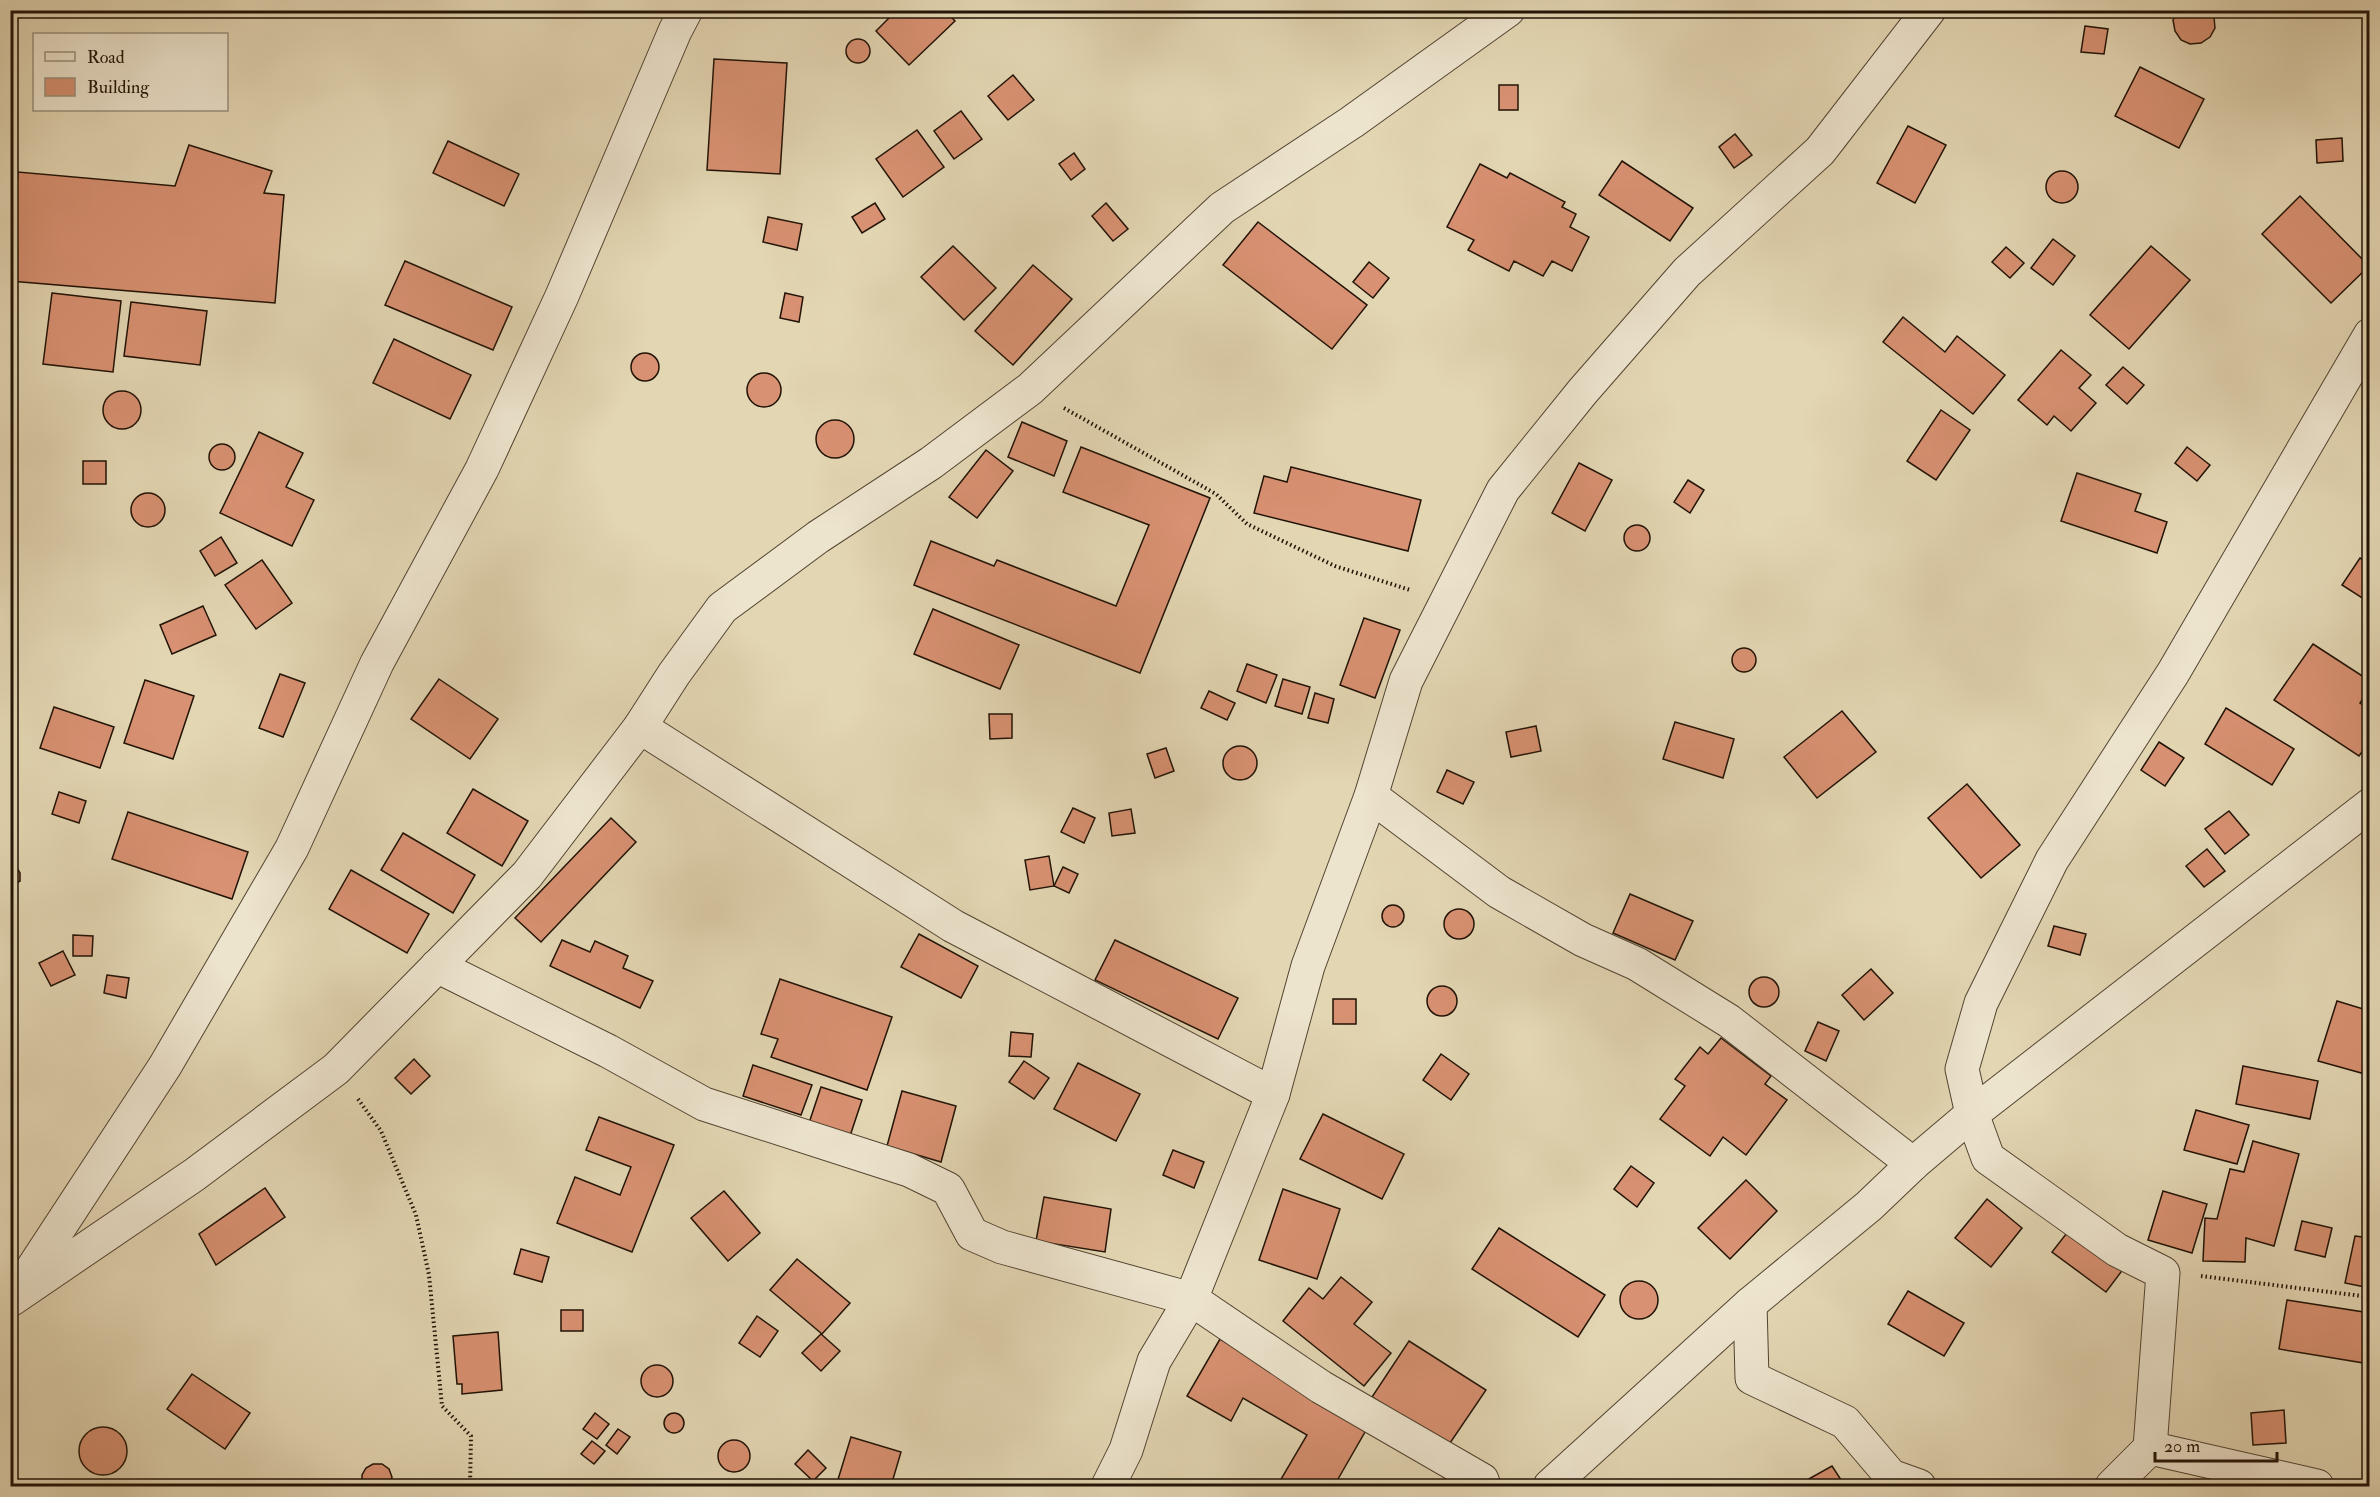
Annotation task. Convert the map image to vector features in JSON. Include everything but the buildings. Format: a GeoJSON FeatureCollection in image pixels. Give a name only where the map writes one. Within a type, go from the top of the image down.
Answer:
{"type":"FeatureCollection","features":[{"type":"Feature","properties":{"kind":"street"},"geometry":{"type":"LineString","coordinates":[[11,1300],[165,1066],[292,848],[377,663],[487,458],[562,296],[686,10]]}},
{"type":"Feature","properties":{"kind":"street"},"geometry":{"type":"LineString","coordinates":[[11,1300],[194,1175],[336,1069],[527,875],[640,727],[674,674],[722,608],[818,537],[931,463],[1030,389],[1222,208],[1352,122],[1508,10]]}},
{"type":"Feature","properties":{"kind":"street"},"geometry":{"type":"LineString","coordinates":[[1108,1486],[1126,1450],[1154,1361],[1191,1299],[1273,1094],[1308,966],[1371,796],[1406,681],[1503,490],[1582,391],[1688,272],[1820,151],[1929,10]]}},
{"type":"Feature","properties":{"kind":"street"},"geometry":{"type":"LineString","coordinates":[[2112,1486],[2150,1448],[2163,1273],[2117,1250],[1988,1158],[1972,1114],[1962,1070],[1981,1003],[2052,860],[2173,673],[2370,335]]}},
{"type":"Feature","properties":{"kind":"street"},"geometry":{"type":"LineString","coordinates":[[640,727],[953,926],[1273,1094]]}},
{"type":"Feature","properties":{"kind":"street"},"geometry":{"type":"LineString","coordinates":[[1371,796],[1499,892],[1582,940],[1637,964],[1729,1021],[1913,1164]]}},
{"type":"Feature","properties":{"kind":"street"},"geometry":{"type":"LineString","coordinates":[[1550,1486],[1750,1304],[1869,1206],[1913,1164],[1972,1114],[2370,805]]}},
{"type":"Feature","properties":{"kind":"street"},"geometry":{"type":"LineString","coordinates":[[437,966],[608,1051],[704,1104],[909,1170],[948,1189],[972,1234],[1002,1247],[1191,1299],[1321,1387],[1482,1480],[1484,1486]]}},
{"type":"Feature","properties":{"kind":"street"},"geometry":{"type":"LineString","coordinates":[[1750,1304],[1752,1378],[1845,1422],[1901,1483]]}},
{"type":"Feature","properties":{"kind":"street"},"geometry":{"type":"LineString","coordinates":[[2150,1448],[2317,1486]]}},
{"type":"Feature","properties":{"kind":"path"},"geometry":{"type":"LineString","coordinates":[[1030,389],[1216,494],[1247,524],[1335,566],[1445,601]]}},
{"type":"Feature","properties":{"kind":"path"},"geometry":{"type":"LineString","coordinates":[[336,1069],[381,1131],[416,1215],[429,1275],[442,1406],[471,1436],[470,1486]]}},
{"type":"Feature","properties":{"kind":"path"},"geometry":{"type":"LineString","coordinates":[[2163,1273],[2249,1281],[2370,1297]]}}]}
